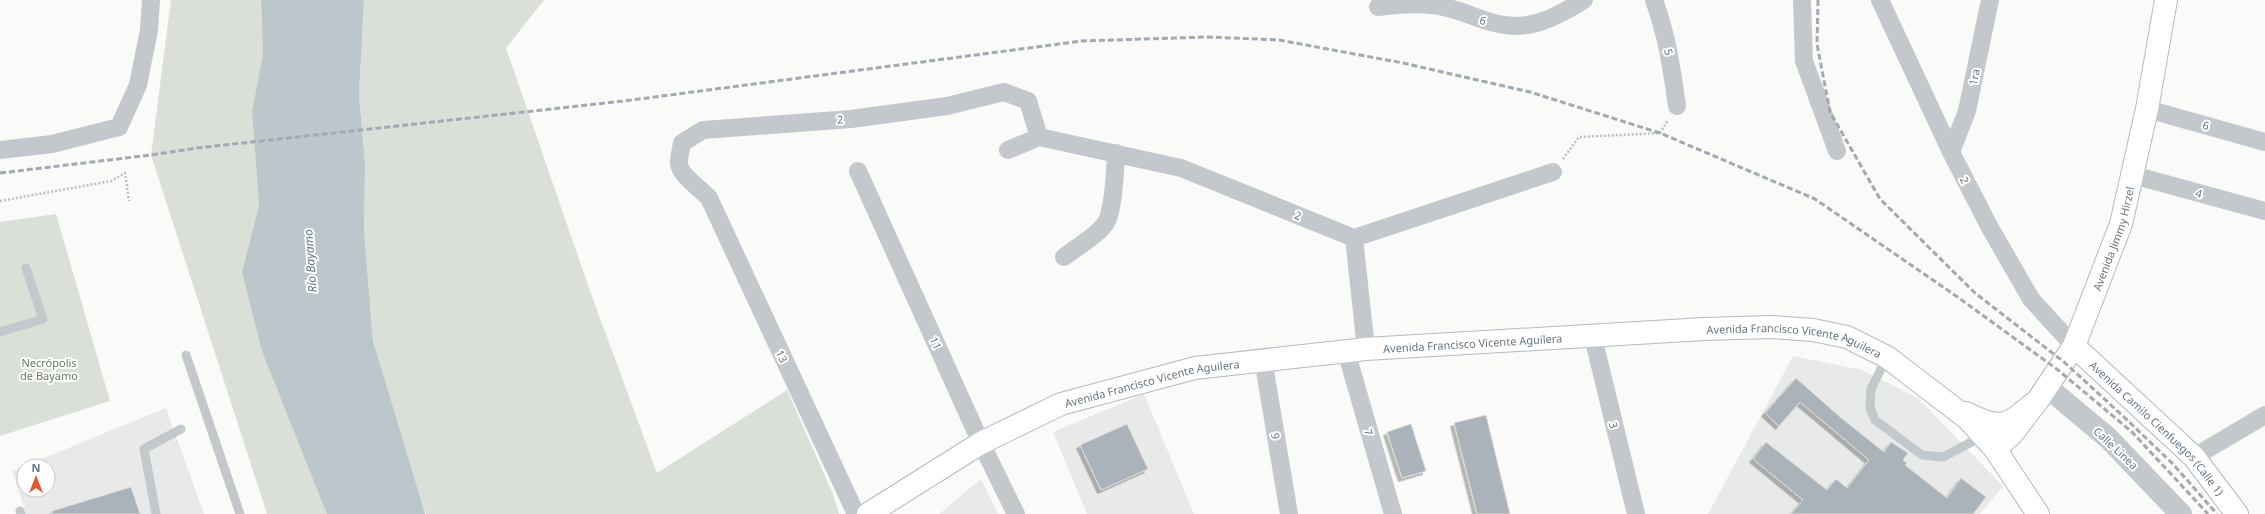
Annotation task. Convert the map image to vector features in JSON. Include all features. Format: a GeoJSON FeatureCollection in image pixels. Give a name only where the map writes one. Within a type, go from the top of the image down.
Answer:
{"type":"FeatureCollection","features":[{"type":"Feature","properties":{"kind":"main road","name":"Avenida Jimmy Hirzel"},"geometry":{"type":"LineString","coordinates":[[1989,442],[2012,434],[2042,394],[2074,346],[2121,224],[2134,175],[2166,0]]}},
{"type":"Feature","properties":{"kind":"main road","name":"Avenida Francisco Vicente Aguilera"},"geometry":{"type":"LineString","coordinates":[[868,514],[980,443],[1061,404],[1195,368],[1263,359],[1356,350],[1712,329],[1772,327],[1806,329],[1847,337],[1887,357],[1955,408],[1989,442],[2038,514]]}},
{"type":"Feature","properties":{"kind":"main road","name":"Avenida Camilo Cienfuegos (Calle 1)"},"geometry":{"type":"LineString","coordinates":[[2074,346],[2194,457],[2237,514]]}},
{"type":"Feature","properties":{"kind":"main road"},"geometry":{"type":"LineString","coordinates":[[1955,408],[1986,423],[1997,424],[2011,422],[2042,394]]}},
{"type":"Feature","properties":{"kind":"street"},"geometry":{"type":"LineString","coordinates":[[0,150],[52,144],[119,127],[138,86],[149,30],[151,0]]}},
{"type":"Feature","properties":{"kind":"street","name":"6"},"geometry":{"type":"LineString","coordinates":[[1378,7],[1408,4],[1451,4],[1487,22],[1517,26],[1548,20],[1584,0]]}},
{"type":"Feature","properties":{"kind":"street","name":"5"},"geometry":{"type":"LineString","coordinates":[[1654,0],[1665,33],[1673,70],[1677,106]]}},
{"type":"Feature","properties":{"kind":"street"},"geometry":{"type":"LineString","coordinates":[[1802,0],[1804,61],[1837,151]]}},
{"type":"Feature","properties":{"kind":"street","name":"2"},"geometry":{"type":"LineString","coordinates":[[1880,0],[1951,152],[1989,226],[2031,299],[2074,346]]}},
{"type":"Feature","properties":{"kind":"street","name":"1ra"},"geometry":{"type":"LineString","coordinates":[[1951,152],[1967,111],[1990,0]]}},
{"type":"Feature","properties":{"kind":"street","name":"2"},"geometry":{"type":"LineString","coordinates":[[709,198],[699,186],[687,178],[678,164],[682,143],[703,130],[858,118],[947,106],[1004,92],[1028,100],[1039,137],[1181,168],[1354,238]]}},
{"type":"Feature","properties":{"kind":"street","name":"6"},"geometry":{"type":"LineString","coordinates":[[2147,109],[2265,142]]}},
{"type":"Feature","properties":{"kind":"street"},"geometry":{"type":"LineString","coordinates":[[1008,150],[1039,137]]}},
{"type":"Feature","properties":{"kind":"street"},"geometry":{"type":"LineString","coordinates":[[1064,257],[1095,234],[1106,222],[1114,178],[1116,154]]}},
{"type":"Feature","properties":{"kind":"street","name":"11"},"geometry":{"type":"LineString","coordinates":[[858,171],[980,443],[1016,514]]}},
{"type":"Feature","properties":{"kind":"street"},"geometry":{"type":"LineString","coordinates":[[1354,238],[1554,172]]}},
{"type":"Feature","properties":{"kind":"street","name":"4"},"geometry":{"type":"LineString","coordinates":[[2134,175],[2265,211]]}},
{"type":"Feature","properties":{"kind":"street","name":"13"},"geometry":{"type":"LineString","coordinates":[[709,198],[856,514]]}},
{"type":"Feature","properties":{"kind":"street","name":"7"},"geometry":{"type":"LineString","coordinates":[[1354,238],[1356,350],[1393,514]]}},
{"type":"Feature","properties":{"kind":"street","name":"3"},"geometry":{"type":"LineString","coordinates":[[1593,337],[1636,514]]}},
{"type":"Feature","properties":{"kind":"street","name":"9"},"geometry":{"type":"LineString","coordinates":[[1263,359],[1289,514]]}},
{"type":"Feature","properties":{"kind":"street","name":"Calle Linea"},"geometry":{"type":"LineString","coordinates":[[2042,394],[2108,438],[2181,514]]}},
{"type":"Feature","properties":{"kind":"street"},"geometry":{"type":"LineString","coordinates":[[2194,457],[2265,415]]}},
{"type":"Feature","properties":{"kind":"lane"},"geometry":{"type":"LineString","coordinates":[[0,332],[43,319],[26,268]]}},
{"type":"Feature","properties":{"kind":"lane"},"geometry":{"type":"LineString","coordinates":[[186,355],[240,514]]}},
{"type":"Feature","properties":{"kind":"lane"},"geometry":{"type":"LineString","coordinates":[[1887,357],[1871,389],[1870,408],[1874,420],[1922,455],[1943,457],[1989,442]]}},
{"type":"Feature","properties":{"kind":"lane"},"geometry":{"type":"LineString","coordinates":[[156,514],[144,448],[181,429]]}},
{"type":"Feature","properties":{"kind":"path"},"geometry":{"type":"LineString","coordinates":[[1554,172],[1579,137],[1660,133],[1677,106]]}},
{"type":"Feature","properties":{"kind":"path"},"geometry":{"type":"LineString","coordinates":[[0,201],[111,181],[125,172],[129,201]]}},
{"type":"Feature","properties":{"kind":"shaded area"},"geometry":{"type":"Polygon","coordinates":[[[1793,356],[1862,370],[1918,398],[2003,486],[1980,514],[1708,514],[1793,356]]]}},
{"type":"Feature","properties":{"kind":"shaded area"},"geometry":{"type":"Polygon","coordinates":[[[1144,394],[1194,514],[1087,514],[1053,432],[1144,394]]]}},
{"type":"Feature","properties":{"kind":"shaded area"},"geometry":{"type":"Polygon","coordinates":[[[166,408],[204,514],[26,514],[21,498],[56,498],[56,458],[44,458],[166,408]]]}},
{"type":"Feature","properties":{"kind":"shaded area"},"geometry":{"type":"Polygon","coordinates":[[[16,469],[16,483],[12,471],[16,469]]]}},
{"type":"Feature","properties":{"kind":"shaded area"},"geometry":{"type":"Polygon","coordinates":[[[981,479],[998,514],[939,514],[981,479]]]}},
{"type":"Feature","properties":{"kind":"green space"},"geometry":{"type":"Polygon","coordinates":[[[171,0],[261,0],[263,53],[252,112],[259,205],[242,272],[327,514],[267,514],[151,155],[171,0]]]}},
{"type":"Feature","properties":{"kind":"green space"},"geometry":{"type":"Polygon","coordinates":[[[364,0],[544,0],[506,48],[590,291],[657,473],[787,390],[833,494],[839,514],[426,514],[420,500],[373,341],[364,230],[365,163],[359,95],[364,0]]]}},
{"type":"Feature","properties":{"kind":"green space","name":"Necrópolis de Bayamo"},"geometry":{"type":"Polygon","coordinates":[[[56,214],[110,401],[0,436],[0,222],[56,214]]]}},
{"type":"Feature","properties":{"kind":"water","name":"Río Bayamo"},"geometry":{"type":"Polygon","coordinates":[[[261,0],[364,0],[359,95],[365,163],[364,230],[373,341],[425,514],[327,514],[262,351],[242,272],[259,205],[252,112],[263,53],[261,0]]]}},
{"type":"Feature","properties":{"kind":"building"},"geometry":{"type":"Polygon","coordinates":[[[1796,378],[1840,417],[1884,452],[1891,442],[1908,453],[1903,460],[1907,463],[1905,465],[1947,498],[1961,478],[1986,497],[1973,514],[1791,514],[1803,500],[1753,459],[1766,442],[1827,490],[1836,479],[1847,488],[1869,460],[1800,402],[1779,426],[1765,413],[1796,378]]]}},
{"type":"Feature","properties":{"kind":"building"},"geometry":{"type":"Polygon","coordinates":[[[1486,415],[1510,514],[1477,514],[1454,423],[1486,415]]]}},
{"type":"Feature","properties":{"kind":"building"},"geometry":{"type":"Polygon","coordinates":[[[1127,424],[1148,469],[1101,490],[1080,445],[1127,424]]]}},
{"type":"Feature","properties":{"kind":"building"},"geometry":{"type":"Polygon","coordinates":[[[1411,424],[1426,471],[1402,478],[1387,432],[1411,424]]]}},
{"type":"Feature","properties":{"kind":"building"},"geometry":{"type":"Polygon","coordinates":[[[131,487],[140,514],[52,514],[52,511],[131,487]]]}},
{"type":"Feature","properties":{"kind":"railway"},"geometry":{"type":"LineString","coordinates":[[1818,0],[1817,44],[1830,112],[1880,199],[1975,293],[2064,362],[2124,417],[2173,464],[2217,514]]}},
{"type":"Feature","properties":{"kind":"railway"},"geometry":{"type":"LineString","coordinates":[[0,173],[197,148],[624,101],[1082,41],[1207,37],[1279,40],[1403,63],[1530,92],[1660,133],[1815,199],[1959,298],[2058,370],[2132,432],[2208,514]]}}]}
